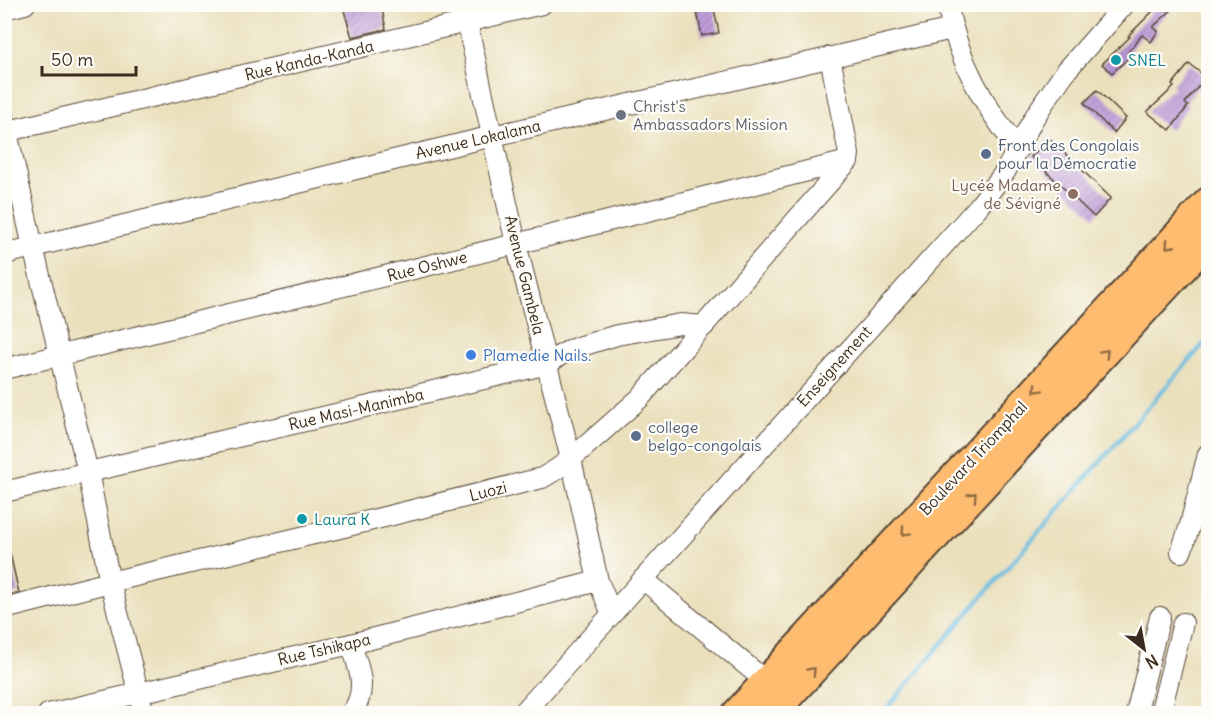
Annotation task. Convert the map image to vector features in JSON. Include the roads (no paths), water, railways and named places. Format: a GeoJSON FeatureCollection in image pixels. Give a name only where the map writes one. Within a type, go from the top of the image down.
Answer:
{"type":"FeatureCollection","features":[{"type":"Feature","properties":{"kind":"highway","name":"Boulevard Triomphal"},"geometry":{"type":"LineString","coordinates":[[775,698],[1209,202]]}},
{"type":"Feature","properties":{"kind":"highway","name":"Boulevard Triomphal"},"geometry":{"type":"LineString","coordinates":[[736,714],[775,698],[1209,241]]}},
{"type":"Feature","properties":{"kind":"street"},"geometry":{"type":"LineString","coordinates":[[4,9],[25,4]]}},
{"type":"Feature","properties":{"kind":"street","name":"Rue Kanda-Kanda"},"geometry":{"type":"LineString","coordinates":[[6,127],[465,14],[542,4]]}},
{"type":"Feature","properties":{"kind":"street"},"geometry":{"type":"LineString","coordinates":[[947,4],[952,29],[963,62],[988,109],[1018,149]]}},
{"type":"Feature","properties":{"kind":"street","name":"Enseignement"},"geometry":{"type":"LineString","coordinates":[[522,714],[978,207],[999,180],[1034,118],[1066,71],[1125,4]]}},
{"type":"Feature","properties":{"kind":"street","name":"Avenue Gambela"},"geometry":{"type":"LineString","coordinates":[[465,14],[516,244],[572,459],[598,581],[612,614]]}},
{"type":"Feature","properties":{"kind":"street","name":"Avenue Lokalama"},"geometry":{"type":"LineString","coordinates":[[4,254],[493,136],[952,29]]}},
{"type":"Feature","properties":{"kind":"street"},"geometry":{"type":"LineString","coordinates":[[830,57],[849,154],[848,161]]}},
{"type":"Feature","properties":{"kind":"street"},"geometry":{"type":"LineString","coordinates":[[6,127],[87,472],[110,582],[144,714]]}},
{"type":"Feature","properties":{"kind":"street","name":"Rue Oshwe"},"geometry":{"type":"LineString","coordinates":[[4,369],[848,161]]}},
{"type":"Feature","properties":{"kind":"street","name":"Luozi"},"geometry":{"type":"LineString","coordinates":[[4,609],[542,478],[572,459],[639,399],[848,161]]}},
{"type":"Feature","properties":{"kind":"street","name":"Rue Masi-Manimba"},"geometry":{"type":"LineString","coordinates":[[4,492],[548,364],[572,349],[617,335],[681,324],[704,326]]}},
{"type":"Feature","properties":{"kind":"street"},"geometry":{"type":"LineString","coordinates":[[1181,552],[1209,454]]}},
{"type":"Feature","properties":{"kind":"street"},"geometry":{"type":"LineString","coordinates":[[643,579],[775,698]]}},
{"type":"Feature","properties":{"kind":"street","name":"Rue Tshikapa"},"geometry":{"type":"LineString","coordinates":[[48,714],[351,644],[598,581]]}},
{"type":"Feature","properties":{"kind":"street"},"geometry":{"type":"LineString","coordinates":[[1136,714],[1160,617]]}},
{"type":"Feature","properties":{"kind":"street"},"geometry":{"type":"LineString","coordinates":[[1160,714],[1183,623]]}},
{"type":"Feature","properties":{"kind":"street"},"geometry":{"type":"LineString","coordinates":[[351,644],[360,674],[362,692],[351,714]]}},
{"type":"Feature","properties":{"kind":"waterway"},"geometry":{"type":"LineString","coordinates":[[882,714],[1208,339]]}},
{"type":"Feature","properties":{"kind":"place","name":"SNEL"},"geometry":{"type":"Point","coordinates":[1116,60]}},
{"type":"Feature","properties":{"kind":"place","name":"Christ's Ambassadors Mission"},"geometry":{"type":"Point","coordinates":[621,115]}},
{"type":"Feature","properties":{"kind":"place","name":"Front des Congolais pour la Démocratie"},"geometry":{"type":"Point","coordinates":[986,154]}},
{"type":"Feature","properties":{"kind":"place","name":"Lycée Madame de Sévigné"},"geometry":{"type":"Point","coordinates":[1073,194]}},
{"type":"Feature","properties":{"kind":"place","name":"Plamedie Nails."},"geometry":{"type":"Point","coordinates":[471,355]}},
{"type":"Feature","properties":{"kind":"place","name":"college belgo-congolais"},"geometry":{"type":"Point","coordinates":[636,436]}},
{"type":"Feature","properties":{"kind":"place","name":"Laura K"},"geometry":{"type":"Point","coordinates":[302,519]}}]}
